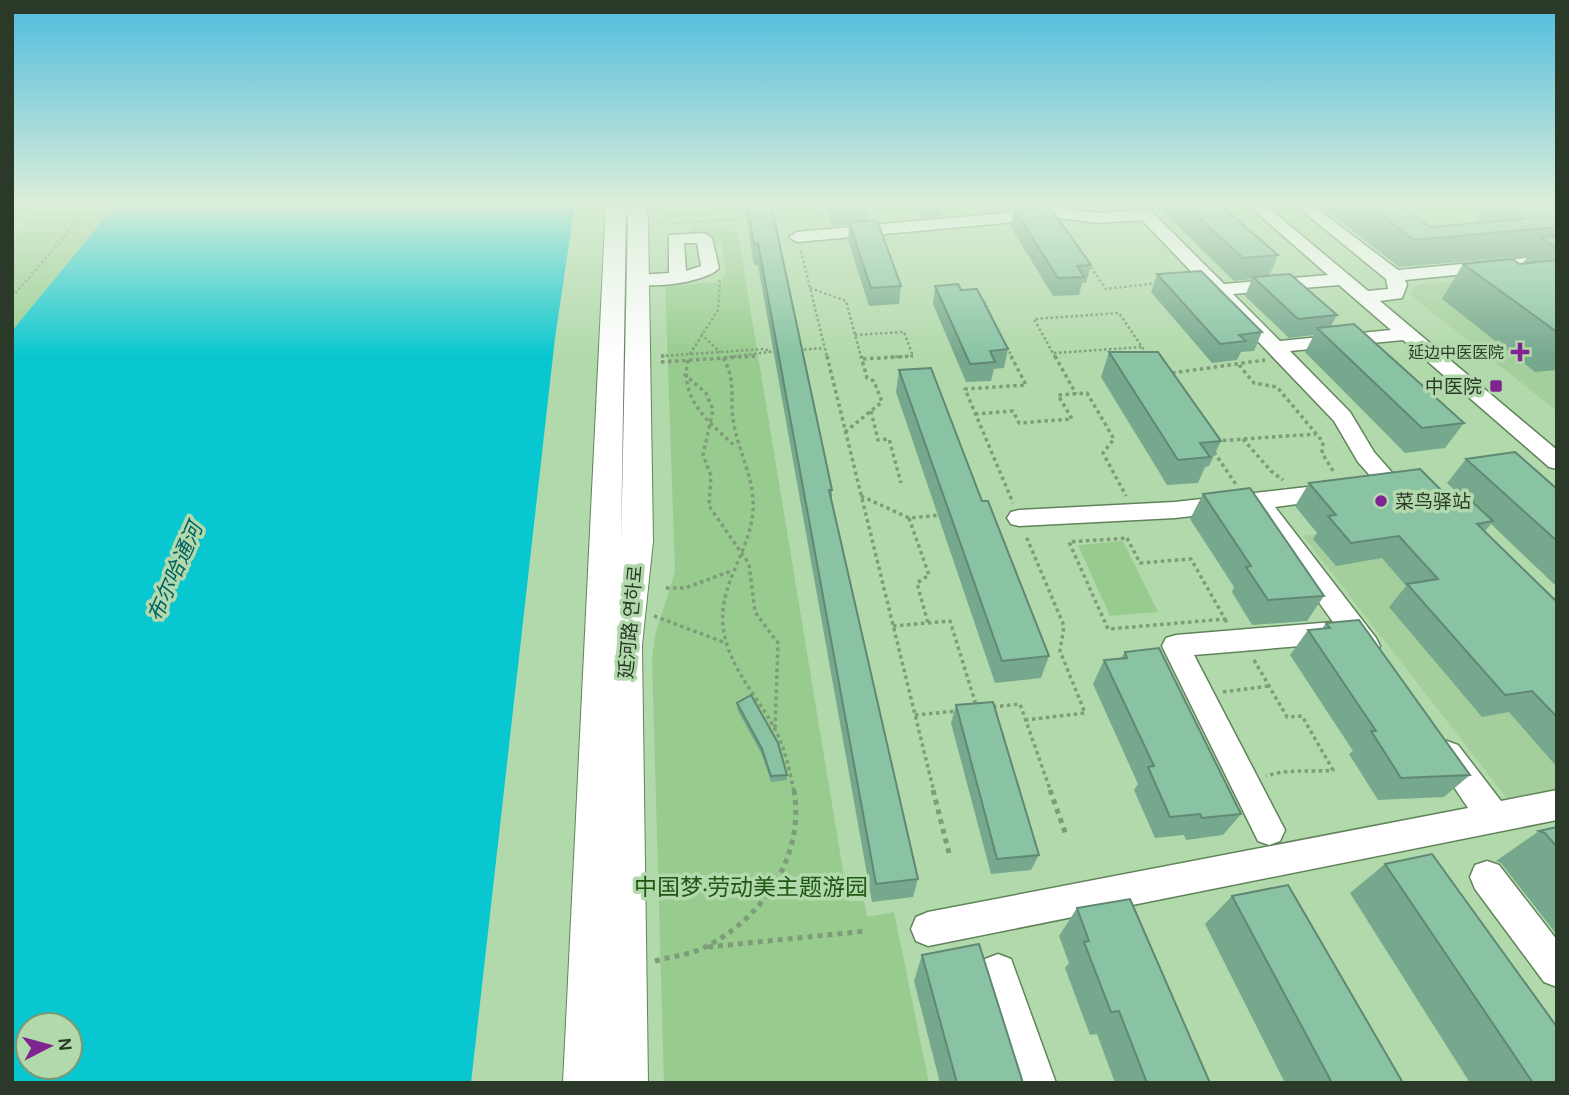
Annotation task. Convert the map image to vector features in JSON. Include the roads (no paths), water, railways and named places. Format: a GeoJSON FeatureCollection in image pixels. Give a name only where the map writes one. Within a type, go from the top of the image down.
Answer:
{"type":"FeatureCollection","features":[{"type":"Feature","properties":{"kind":"main road","name":"延河路 연하로"},"geometry":{"type":"LineString","coordinates":[[588,1083],[636,255]]}},
{"type":"Feature","properties":{"kind":"main road","name":"延河路 연하로"},"geometry":{"type":"LineString","coordinates":[[623,1083],[625,645],[638,541],[638,255]]}},
{"type":"Feature","properties":{"kind":"street"},"geometry":{"type":"LineString","coordinates":[[676,255],[678,276]]}},
{"type":"Feature","properties":{"kind":"street"},"geometry":{"type":"LineString","coordinates":[[638,280],[701,275],[708,271],[706,255]]}},
{"type":"Feature","properties":{"kind":"street"},"geometry":{"type":"LineString","coordinates":[[1019,518],[1136,513],[1253,502],[1349,486],[1402,482],[1366,457],[1343,417],[1185,255]]}},
{"type":"Feature","properties":{"kind":"street"},"geometry":{"type":"LineString","coordinates":[[1315,255],[1408,334],[1548,446],[1557,462]]}},
{"type":"Feature","properties":{"kind":"street"},"geometry":{"type":"LineString","coordinates":[[1364,297],[1396,294],[1398,285],[1394,276],[1367,255]]}},
{"type":"Feature","properties":{"kind":"street"},"geometry":{"type":"LineString","coordinates":[[1394,276],[1557,260]]}},
{"type":"Feature","properties":{"kind":"street"},"geometry":{"type":"LineString","coordinates":[[1213,284],[1343,279]]}},
{"type":"Feature","properties":{"kind":"street"},"geometry":{"type":"LineString","coordinates":[[1279,352],[1408,334]]}},
{"type":"Feature","properties":{"kind":"street"},"geometry":{"type":"LineString","coordinates":[[1253,502],[1379,663]]}},
{"type":"Feature","properties":{"kind":"street"},"geometry":{"type":"LineString","coordinates":[[1269,830],[1176,646],[1235,633],[1354,630]]}},
{"type":"Feature","properties":{"kind":"street"},"geometry":{"type":"LineString","coordinates":[[1429,729],[1494,818]]}},
{"type":"Feature","properties":{"kind":"street"},"geometry":{"type":"LineString","coordinates":[[928,929],[1557,805]]}},
{"type":"Feature","properties":{"kind":"street"},"geometry":{"type":"LineString","coordinates":[[1487,877],[1557,969]]}},
{"type":"Feature","properties":{"kind":"street"},"geometry":{"type":"LineString","coordinates":[[998,972],[1037,1083]]}},
{"type":"Feature","properties":{"kind":"water","name":"布尔哈通河"},"geometry":{"type":"Polygon","coordinates":[[[74,255],[567,255],[555,338],[471,1083],[12,1083],[12,331],[74,255]]]}},
{"type":"Feature","properties":{"kind":"place","name":"延边中医医院"},"geometry":{"type":"Point","coordinates":[1520,352]}},
{"type":"Feature","properties":{"kind":"place","name":"中医院"},"geometry":{"type":"Point","coordinates":[1496,386]}},
{"type":"Feature","properties":{"kind":"place","name":"菜鸟驿站"},"geometry":{"type":"Point","coordinates":[1381,501]}},
{"type":"Feature","properties":{"kind":"park label","name":"中国梦·劳动美主题游园"},"geometry":{"type":"Point","coordinates":[751,887]}}]}
